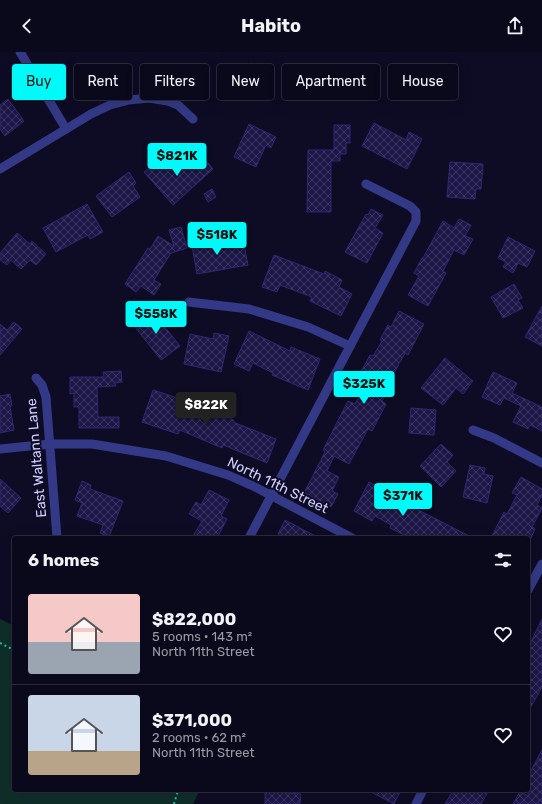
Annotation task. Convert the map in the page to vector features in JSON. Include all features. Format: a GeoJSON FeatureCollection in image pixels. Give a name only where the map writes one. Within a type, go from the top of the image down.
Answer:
{"type":"FeatureCollection","features":[{"type":"Feature","properties":{"kind":"street"},"geometry":{"type":"LineString","coordinates":[[20,52],[66,129]]}},
{"type":"Feature","properties":{"kind":"street"},"geometry":{"type":"LineString","coordinates":[[0,169],[66,129],[110,105],[129,100],[150,98],[168,101],[178,105],[193,119]]}},
{"type":"Feature","properties":{"kind":"street"},"geometry":{"type":"LineString","coordinates":[[250,536],[416,221],[416,212],[410,206],[366,184]]}},
{"type":"Feature","properties":{"kind":"street"},"geometry":{"type":"LineString","coordinates":[[189,302],[249,309],[308,327],[350,346]]}},
{"type":"Feature","properties":{"kind":"street","name":"East Waltann Lane"},"geometry":{"type":"LineString","coordinates":[[36,378],[42,385],[46,397],[56,536]]}},
{"type":"Feature","properties":{"kind":"street"},"geometry":{"type":"LineString","coordinates":[[473,430],[494,438],[542,463]]}},
{"type":"Feature","properties":{"kind":"street","name":"North 11th Street"},"geometry":{"type":"LineString","coordinates":[[0,449],[50,444],[92,444],[166,456],[228,475],[348,536]]}},
{"type":"Feature","properties":{"kind":"street"},"geometry":{"type":"LineString","coordinates":[[530,586],[542,564]]}},
{"type":"Feature","properties":{"kind":"street"},"geometry":{"type":"LineString","coordinates":[[416,804],[422,792]]}},
{"type":"Feature","properties":{"kind":"path"},"geometry":{"type":"LineString","coordinates":[[0,643],[12,650]]}},
{"type":"Feature","properties":{"kind":"path"},"geometry":{"type":"LineString","coordinates":[[174,804],[177,792]]}},
{"type":"Feature","properties":{"kind":"green space"},"geometry":{"type":"Polygon","coordinates":[[[0,619],[12,625],[12,792],[199,792],[193,804],[0,804],[0,619]]]}},
{"type":"Feature","properties":{"kind":"building"},"geometry":{"type":"Polygon","coordinates":[[[8,99],[24,121],[5,136],[0,129],[0,105],[8,99]]]}},
{"type":"Feature","properties":{"kind":"building"},"geometry":{"type":"Polygon","coordinates":[[[374,123],[406,140],[409,132],[422,139],[407,169],[362,146],[374,123]]]}},
{"type":"Feature","properties":{"kind":"building"},"geometry":{"type":"Polygon","coordinates":[[[249,124],[276,137],[271,148],[266,145],[256,167],[234,157],[249,124]]]}},
{"type":"Feature","properties":{"kind":"building"},"geometry":{"type":"Polygon","coordinates":[[[334,125],[350,125],[350,143],[346,143],[346,154],[340,154],[340,161],[331,161],[331,212],[307,212],[308,150],[334,150],[334,125]]]}},
{"type":"Feature","properties":{"kind":"building"},"geometry":{"type":"Polygon","coordinates":[[[189,156],[196,164],[204,158],[213,169],[173,205],[144,172],[161,157],[174,170],[189,156]]]}},
{"type":"Feature","properties":{"kind":"building"},"geometry":{"type":"Polygon","coordinates":[[[450,162],[483,164],[481,189],[476,189],[475,199],[447,197],[450,162]]]}},
{"type":"Feature","properties":{"kind":"building"},"geometry":{"type":"Polygon","coordinates":[[[129,172],[136,183],[133,186],[140,197],[112,217],[96,196],[129,172]]]}},
{"type":"Feature","properties":{"kind":"building"},"geometry":{"type":"Polygon","coordinates":[[[212,189],[216,197],[208,202],[204,194],[212,189]]]}},
{"type":"Feature","properties":{"kind":"building"},"geometry":{"type":"Polygon","coordinates":[[[87,204],[103,232],[90,239],[88,235],[56,252],[43,228],[87,204]]]}},
{"type":"Feature","properties":{"kind":"building"},"geometry":{"type":"Polygon","coordinates":[[[371,209],[383,215],[375,228],[383,233],[367,263],[345,252],[366,214],[368,215],[371,209]]]}},
{"type":"Feature","properties":{"kind":"building"},"geometry":{"type":"Polygon","coordinates":[[[459,219],[471,225],[465,236],[473,239],[464,255],[454,250],[443,271],[446,273],[428,306],[408,295],[419,276],[414,273],[443,221],[454,228],[459,219]]]}},
{"type":"Feature","properties":{"kind":"building"},"geometry":{"type":"Polygon","coordinates":[[[181,227],[187,248],[171,253],[154,280],[161,284],[154,295],[141,286],[136,292],[125,284],[148,248],[150,249],[158,236],[174,246],[169,230],[181,227]]]}},
{"type":"Feature","properties":{"kind":"building"},"geometry":{"type":"Polygon","coordinates":[[[17,233],[30,244],[32,241],[46,254],[36,265],[30,260],[21,269],[11,260],[7,265],[0,260],[0,253],[17,233]]]}},
{"type":"Feature","properties":{"kind":"building"},"geometry":{"type":"Polygon","coordinates":[[[508,237],[535,251],[527,267],[518,263],[513,273],[503,267],[506,262],[498,258],[508,237]]]}},
{"type":"Feature","properties":{"kind":"building"},"geometry":{"type":"Polygon","coordinates":[[[207,238],[209,246],[230,242],[231,247],[244,245],[248,265],[197,274],[191,241],[207,238]]]}},
{"type":"Feature","properties":{"kind":"building"},"geometry":{"type":"Polygon","coordinates":[[[274,255],[324,274],[325,271],[342,280],[339,287],[352,294],[341,316],[310,301],[312,297],[280,285],[277,292],[262,287],[274,255]]]}},
{"type":"Feature","properties":{"kind":"building"},"geometry":{"type":"Polygon","coordinates":[[[514,284],[522,298],[518,300],[523,308],[503,318],[491,297],[514,284]]]}},
{"type":"Feature","properties":{"kind":"building"},"geometry":{"type":"Polygon","coordinates":[[[542,306],[542,346],[525,337],[542,306]]]}},
{"type":"Feature","properties":{"kind":"building"},"geometry":{"type":"Polygon","coordinates":[[[399,311],[424,324],[408,355],[405,353],[382,395],[385,396],[382,401],[386,404],[372,431],[368,429],[349,464],[334,456],[327,471],[339,477],[332,491],[338,494],[331,507],[304,493],[325,452],[323,450],[348,401],[355,404],[367,382],[358,377],[370,355],[373,356],[382,341],[380,340],[388,325],[391,327],[399,311]]]}},
{"type":"Feature","properties":{"kind":"building"},"geometry":{"type":"Polygon","coordinates":[[[153,312],[180,346],[161,360],[131,322],[141,313],[146,319],[153,312]]]}},
{"type":"Feature","properties":{"kind":"building"},"geometry":{"type":"Polygon","coordinates":[[[14,322],[22,329],[0,355],[0,324],[7,330],[14,322]]]}},
{"type":"Feature","properties":{"kind":"building"},"geometry":{"type":"Polygon","coordinates":[[[249,331],[290,351],[291,347],[320,359],[308,390],[272,375],[273,373],[253,363],[249,371],[234,364],[249,331]]]}},
{"type":"Feature","properties":{"kind":"building"},"geometry":{"type":"Polygon","coordinates":[[[214,333],[229,336],[221,372],[184,364],[190,334],[213,339],[214,333]]]}},
{"type":"Feature","properties":{"kind":"building"},"geometry":{"type":"Polygon","coordinates":[[[445,358],[473,381],[463,394],[456,388],[443,405],[421,388],[445,358]]]}},
{"type":"Feature","properties":{"kind":"building"},"geometry":{"type":"Polygon","coordinates":[[[121,371],[122,382],[115,383],[116,386],[97,387],[98,417],[119,417],[119,428],[79,428],[79,407],[74,407],[74,393],[70,394],[70,377],[104,377],[103,372],[121,371]]]}},
{"type":"Feature","properties":{"kind":"building"},"geometry":{"type":"Polygon","coordinates":[[[493,372],[517,383],[512,393],[542,407],[542,431],[530,425],[528,429],[513,422],[521,406],[504,398],[500,405],[482,397],[493,372]]]}},
{"type":"Feature","properties":{"kind":"building"},"geometry":{"type":"Polygon","coordinates":[[[153,390],[199,405],[234,420],[233,422],[276,439],[267,463],[223,445],[222,448],[180,430],[178,434],[142,422],[153,390]]]}},
{"type":"Feature","properties":{"kind":"building"},"geometry":{"type":"Polygon","coordinates":[[[10,394],[12,406],[10,406],[14,430],[0,433],[0,396],[10,394]]]}},
{"type":"Feature","properties":{"kind":"building"},"geometry":{"type":"Polygon","coordinates":[[[411,408],[436,410],[434,435],[409,433],[411,408]]]}},
{"type":"Feature","properties":{"kind":"building"},"geometry":{"type":"Polygon","coordinates":[[[441,444],[453,455],[447,462],[456,471],[441,487],[420,466],[441,444]]]}},
{"type":"Feature","properties":{"kind":"building"},"geometry":{"type":"Polygon","coordinates":[[[470,465],[485,468],[484,474],[493,476],[487,503],[463,497],[470,465]]]}},
{"type":"Feature","properties":{"kind":"building"},"geometry":{"type":"Polygon","coordinates":[[[521,477],[542,489],[542,495],[537,505],[542,508],[532,527],[535,529],[530,540],[530,536],[492,536],[504,512],[507,514],[517,495],[512,493],[521,477]]]}},
{"type":"Feature","properties":{"kind":"building"},"geometry":{"type":"Polygon","coordinates":[[[0,479],[21,498],[8,513],[0,506],[0,479]]]}},
{"type":"Feature","properties":{"kind":"building"},"geometry":{"type":"Polygon","coordinates":[[[82,481],[91,485],[90,489],[123,501],[109,536],[100,533],[103,525],[77,516],[82,503],[75,500],[82,481]]]}},
{"type":"Feature","properties":{"kind":"building"},"geometry":{"type":"Polygon","coordinates":[[[369,482],[389,493],[386,498],[401,506],[403,502],[469,536],[406,536],[390,528],[391,525],[375,516],[372,521],[354,511],[369,482]]]}},
{"type":"Feature","properties":{"kind":"building"},"geometry":{"type":"Polygon","coordinates":[[[209,490],[229,500],[221,516],[227,519],[218,536],[193,536],[202,521],[189,514],[196,502],[201,505],[209,490]]]}},
{"type":"Feature","properties":{"kind":"building"},"geometry":{"type":"Polygon","coordinates":[[[285,520],[315,536],[282,536],[278,534],[285,520]]]}},
{"type":"Feature","properties":{"kind":"building"},"geometry":{"type":"Polygon","coordinates":[[[542,619],[542,687],[530,708],[530,644],[542,619]]]}},
{"type":"Feature","properties":{"kind":"building"},"geometry":{"type":"Polygon","coordinates":[[[542,750],[542,804],[513,804],[519,792],[528,796],[528,792],[530,792],[530,772],[542,750]]]}},
{"type":"Feature","properties":{"kind":"building"},"geometry":{"type":"Polygon","coordinates":[[[265,792],[287,792],[301,794],[300,804],[265,804],[265,792]]]}},
{"type":"Feature","properties":{"kind":"building"},"geometry":{"type":"Polygon","coordinates":[[[371,792],[400,792],[394,804],[371,792]]]}},
{"type":"Feature","properties":{"kind":"building"},"geometry":{"type":"Polygon","coordinates":[[[452,792],[488,792],[481,804],[445,804],[452,792]]]}}]}
